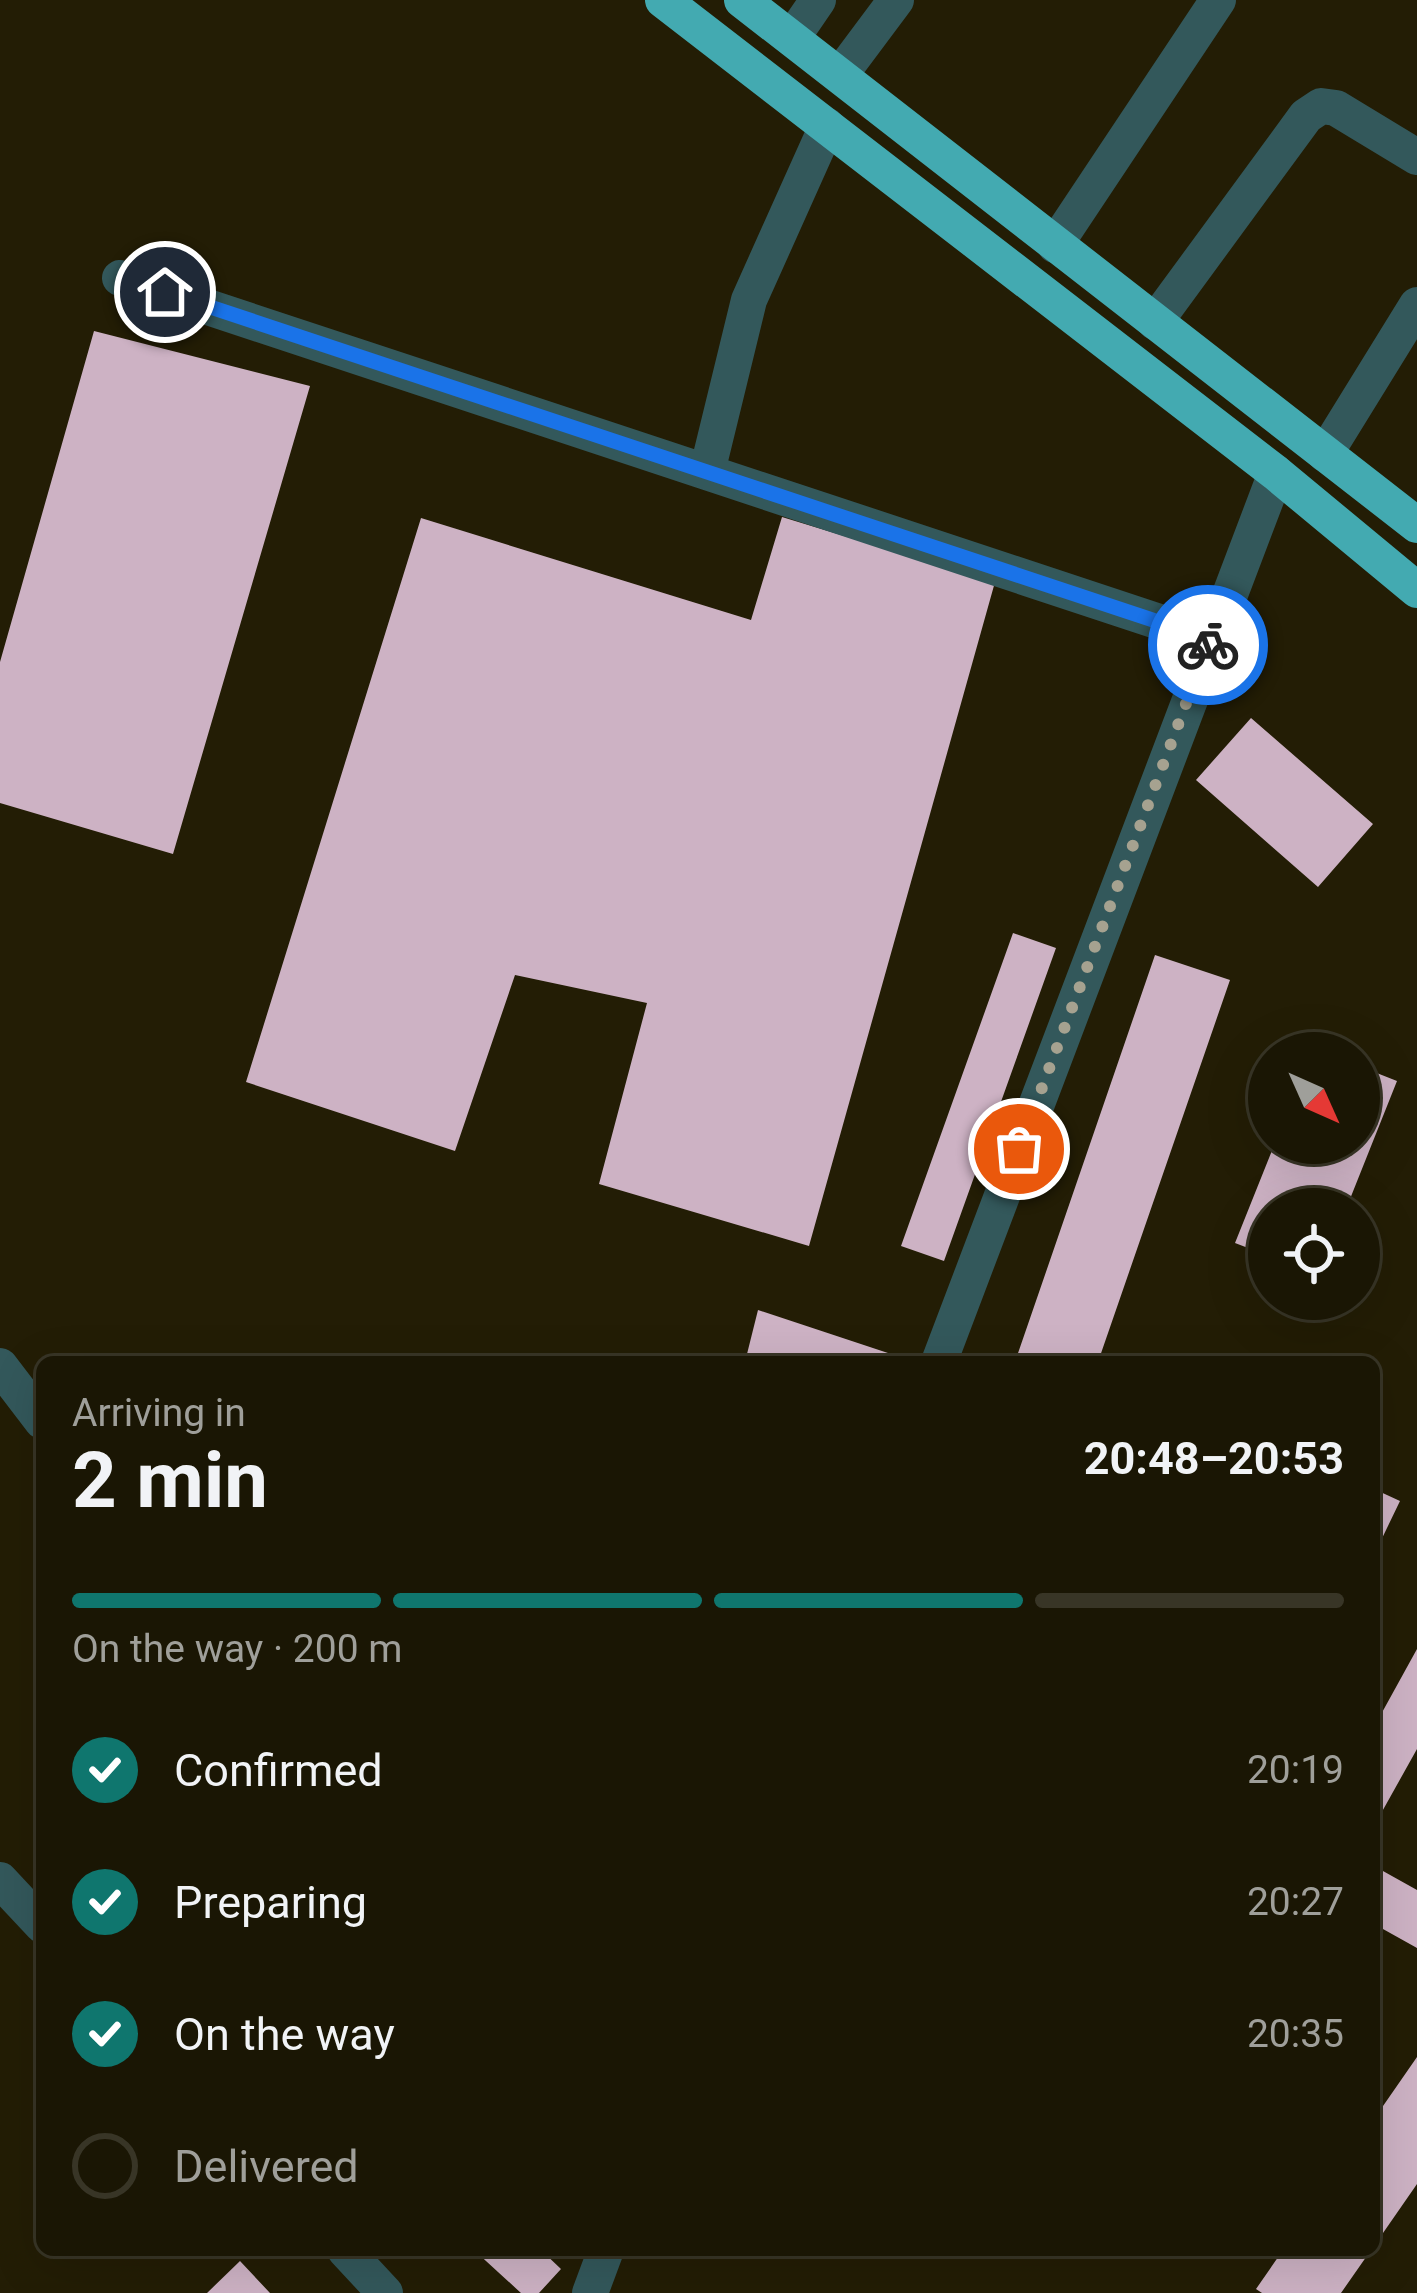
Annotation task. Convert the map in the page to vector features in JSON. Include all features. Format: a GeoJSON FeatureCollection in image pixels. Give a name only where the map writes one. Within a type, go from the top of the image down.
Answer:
{"type":"FeatureCollection","features":[{"type":"Feature","properties":{"kind":"highway"},"geometry":{"type":"LineString","coordinates":[[663,0],[1276,473],[1417,590]]}},
{"type":"Feature","properties":{"kind":"highway"},"geometry":{"type":"LineString","coordinates":[[742,0],[1417,526]]}},
{"type":"Feature","properties":{"kind":"street"},"geometry":{"type":"LineString","coordinates":[[792,38],[818,0]]}},
{"type":"Feature","properties":{"kind":"street"},"geometry":{"type":"LineString","coordinates":[[840,75],[896,0]]}},
{"type":"Feature","properties":{"kind":"street"},"geometry":{"type":"LineString","coordinates":[[1055,245],[1217,0]]}},
{"type":"Feature","properties":{"kind":"street"},"geometry":{"type":"LineString","coordinates":[[1155,322],[1306,116],[1321,106],[1336,108],[1417,157]]}},
{"type":"Feature","properties":{"kind":"street"},"geometry":{"type":"LineString","coordinates":[[707,472],[749,300],[827,126]]}},
{"type":"Feature","properties":{"kind":"street"},"geometry":{"type":"LineString","coordinates":[[120,278],[1210,639]]}},
{"type":"Feature","properties":{"kind":"street"},"geometry":{"type":"LineString","coordinates":[[1325,454],[1417,305]]}},
{"type":"Feature","properties":{"kind":"street"},"geometry":{"type":"LineString","coordinates":[[941,1356],[1276,473]]}},
{"type":"Feature","properties":{"kind":"street"},"geometry":{"type":"LineString","coordinates":[[0,1366],[36,1413]]}},
{"type":"Feature","properties":{"kind":"street"},"geometry":{"type":"LineString","coordinates":[[0,1880],[36,1919]]}},
{"type":"Feature","properties":{"kind":"street"},"geometry":{"type":"LineString","coordinates":[[351,2256],[385,2293]]}},
{"type":"Feature","properties":{"kind":"street"},"geometry":{"type":"LineString","coordinates":[[590,2293],[604,2256]]}},
{"type":"Feature","properties":{"kind":"building"},"geometry":{"type":"Polygon","coordinates":[[[94,331],[310,386],[173,854],[0,803],[0,662],[94,331]]]}},
{"type":"Feature","properties":{"kind":"building"},"geometry":{"type":"Polygon","coordinates":[[[782,517],[995,582],[809,1246],[599,1184],[647,1003],[515,975],[455,1151],[246,1082],[421,518],[751,620],[782,517]]]}},
{"type":"Feature","properties":{"kind":"building"},"geometry":{"type":"Polygon","coordinates":[[[1251,718],[1373,824],[1318,887],[1196,780],[1251,718]]]}},
{"type":"Feature","properties":{"kind":"building"},"geometry":{"type":"Polygon","coordinates":[[[1013,933],[1056,948],[944,1261],[901,1246],[1013,933]]]}},
{"type":"Feature","properties":{"kind":"building"},"geometry":{"type":"Polygon","coordinates":[[[1155,955],[1230,980],[1100,1356],[1017,1356],[1155,955]]]}},
{"type":"Feature","properties":{"kind":"building"},"geometry":{"type":"Polygon","coordinates":[[[1380,1074],[1397,1081],[1380,1124],[1380,1074]]]}},
{"type":"Feature","properties":{"kind":"building"},"geometry":{"type":"Polygon","coordinates":[[[1267,1164],[1364,1164],[1354,1188],[1257,1188],[1267,1164]]]}},
{"type":"Feature","properties":{"kind":"building"},"geometry":{"type":"Polygon","coordinates":[[[1248,1210],[1248,1248],[1235,1243],[1248,1210]]]}},
{"type":"Feature","properties":{"kind":"building"},"geometry":{"type":"Polygon","coordinates":[[[758,1310],[891,1354],[890,1356],[746,1356],[758,1310]]]}},
{"type":"Feature","properties":{"kind":"building"},"geometry":{"type":"Polygon","coordinates":[[[1380,1492],[1400,1501],[1380,1543],[1380,1492]]]}},
{"type":"Feature","properties":{"kind":"building"},"geometry":{"type":"Polygon","coordinates":[[[1417,1649],[1417,1749],[1380,1815],[1380,1716],[1417,1649]]]}},
{"type":"Feature","properties":{"kind":"building"},"geometry":{"type":"Polygon","coordinates":[[[1380,1869],[1417,1890],[1417,1948],[1380,1927],[1380,1869]]]}},
{"type":"Feature","properties":{"kind":"building"},"geometry":{"type":"Polygon","coordinates":[[[1417,2057],[1417,2184],[1380,2237],[1380,2110],[1417,2057]]]}},
{"type":"Feature","properties":{"kind":"building"},"geometry":{"type":"Polygon","coordinates":[[[481,2256],[547,2256],[561,2269],[539,2293],[521,2293],[481,2256]]]}},
{"type":"Feature","properties":{"kind":"building"},"geometry":{"type":"Polygon","coordinates":[[[1279,2256],[1367,2256],[1341,2293],[1262,2293],[1256,2289],[1279,2256]]]}},
{"type":"Feature","properties":{"kind":"building"},"geometry":{"type":"Polygon","coordinates":[[[240,2261],[270,2293],[207,2293],[240,2261]]]}},
{"type":"Feature","properties":{"kind":"way so far"},"geometry":{"type":"LineString","coordinates":[[1019,1149],[1208,645]]}},
{"type":"Feature","properties":{"kind":"route"},"geometry":{"type":"LineString","coordinates":[[165,292],[1210,639],[1208,645]]}}]}
